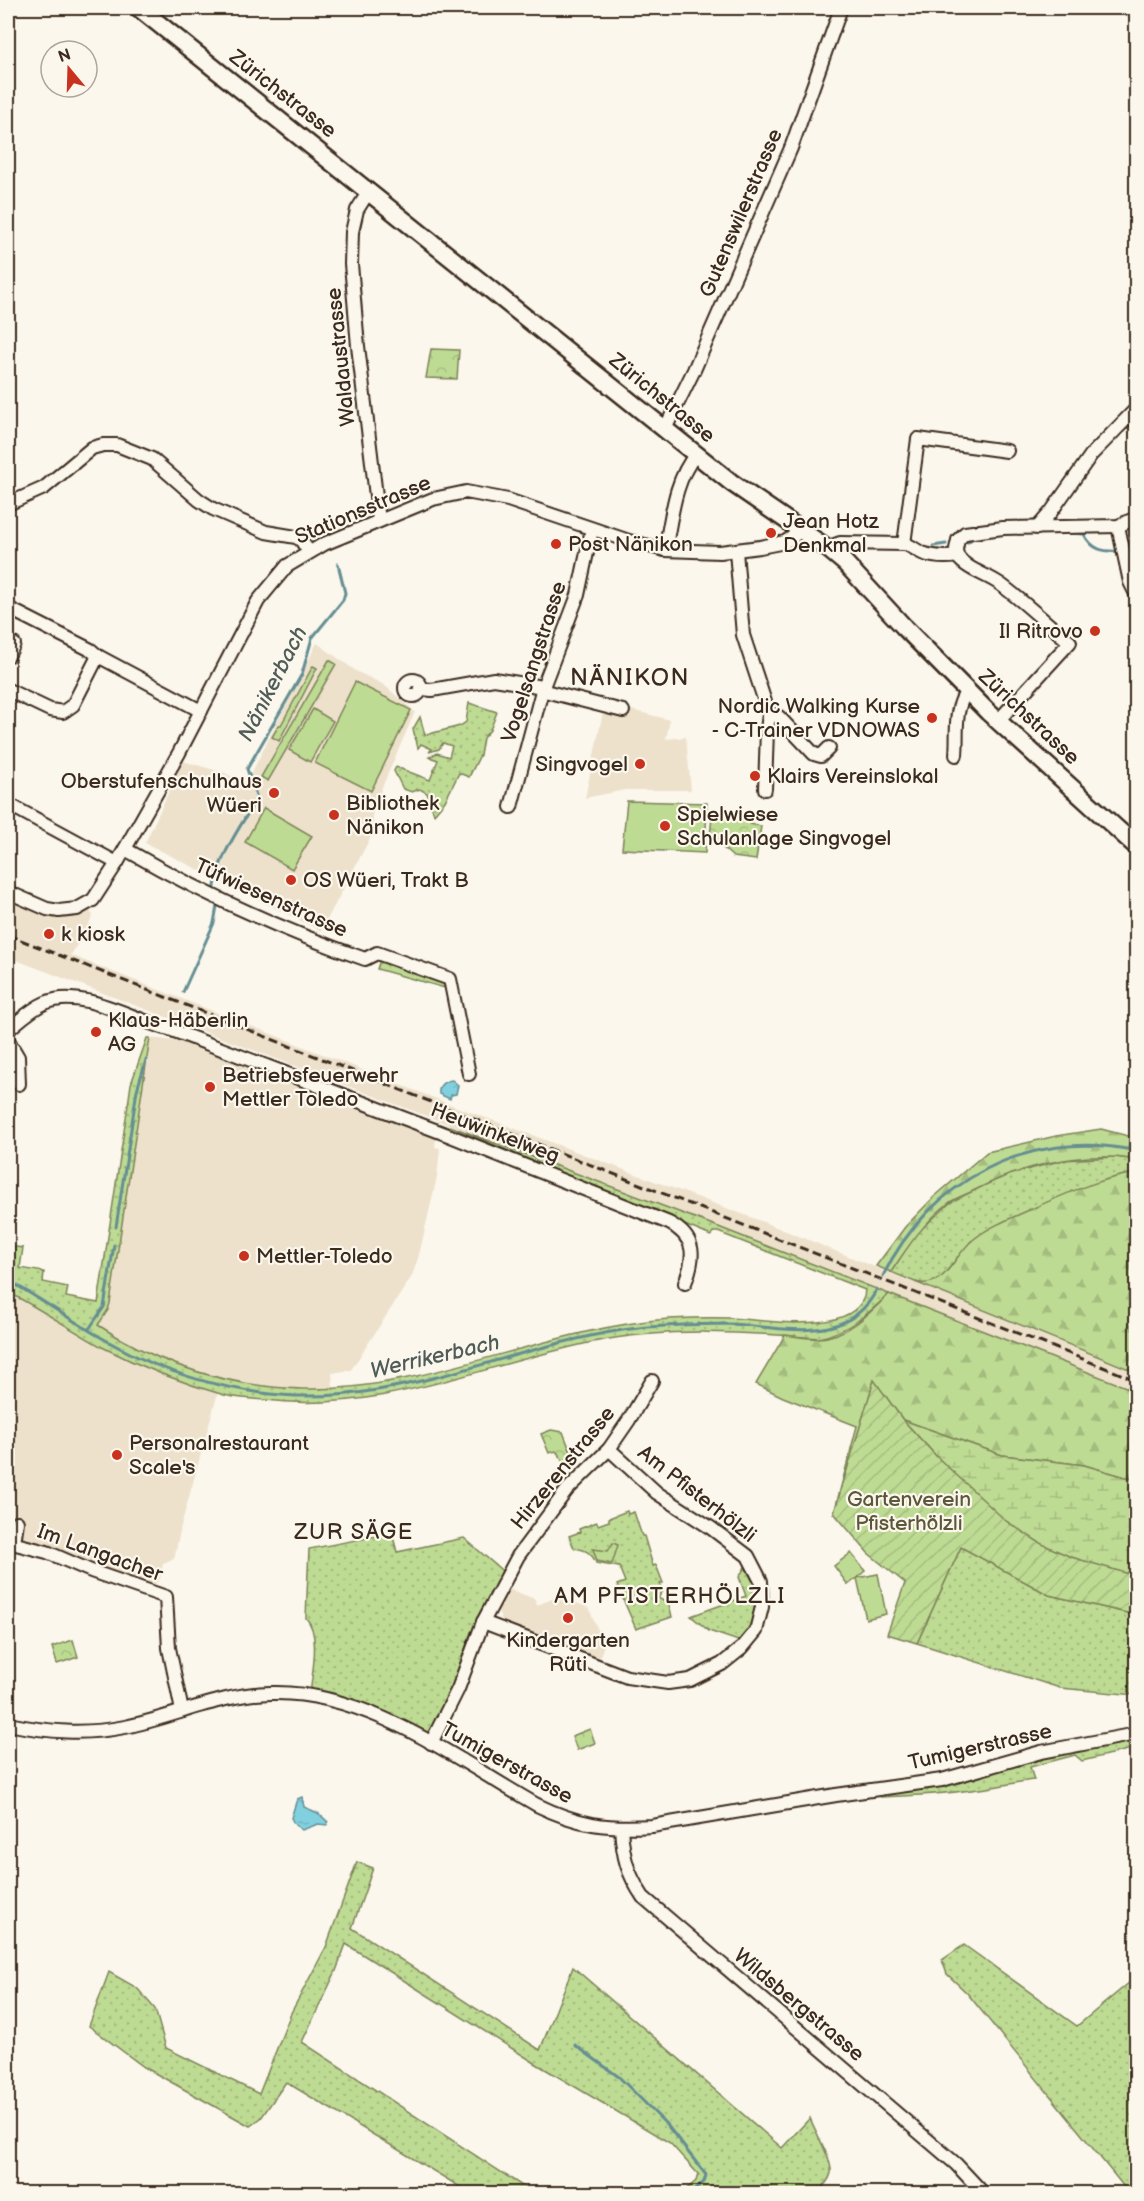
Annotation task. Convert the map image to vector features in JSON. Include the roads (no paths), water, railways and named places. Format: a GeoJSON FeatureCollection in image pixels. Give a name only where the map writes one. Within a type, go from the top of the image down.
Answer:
{"type":"FeatureCollection","features":[{"type":"Feature","properties":{"kind":"main road","name":"Zürichstrasse"},"geometry":{"type":"LineString","coordinates":[[139,8],[732,483],[827,548],[998,721],[1137,846]]}},
{"type":"Feature","properties":{"kind":"street","name":"Gutenswilerstrasse"},"geometry":{"type":"LineString","coordinates":[[665,429],[694,370],[791,148],[841,8]]}},
{"type":"Feature","properties":{"kind":"street","name":"Waldaustrasse"},"geometry":{"type":"LineString","coordinates":[[369,191],[357,210],[351,246],[358,346],[379,521]]}},
{"type":"Feature","properties":{"kind":"street"},"geometry":{"type":"LineString","coordinates":[[1037,528],[1052,512],[1091,455],[1137,409]]}},
{"type":"Feature","properties":{"kind":"street"},"geometry":{"type":"LineString","coordinates":[[904,544],[918,439],[1008,451]]}},
{"type":"Feature","properties":{"kind":"street"},"geometry":{"type":"LineString","coordinates":[[8,504],[44,488],[92,448],[117,445],[152,459],[199,500],[213,509],[266,532],[296,537],[301,540],[309,552]]}},
{"type":"Feature","properties":{"kind":"street"},"geometry":{"type":"LineString","coordinates":[[665,550],[677,488],[684,471],[696,454]]}},
{"type":"Feature","properties":{"kind":"street","name":"Stationsstrasse"},"geometry":{"type":"LineString","coordinates":[[34,904],[59,911],[77,909],[98,893],[125,849],[201,711],[258,601],[287,566],[309,552],[433,499],[466,492],[508,500],[592,529],[665,550],[698,553],[785,542],[794,536],[799,528]]}},
{"type":"Feature","properties":{"kind":"street"},"geometry":{"type":"LineString","coordinates":[[998,721],[1070,642],[997,582],[962,562],[957,556],[958,540],[965,532],[1003,528],[1118,526],[1137,518]]}},
{"type":"Feature","properties":{"kind":"street"},"geometry":{"type":"LineString","coordinates":[[1118,526],[1130,582],[1136,594]]}},
{"type":"Feature","properties":{"kind":"street","name":"Vogelsangstrasse"},"geometry":{"type":"LineString","coordinates":[[511,807],[542,688],[578,595],[592,529]]}},
{"type":"Feature","properties":{"kind":"street"},"geometry":{"type":"LineString","coordinates":[[827,548],[840,543],[904,544],[921,552],[948,558],[957,556]]}},
{"type":"Feature","properties":{"kind":"street"},"geometry":{"type":"LineString","coordinates":[[736,550],[743,635],[770,714],[766,730],[765,789]]}},
{"type":"Feature","properties":{"kind":"street"},"geometry":{"type":"LineString","coordinates":[[8,608],[91,650],[98,656],[201,711]]}},
{"type":"Feature","properties":{"kind":"street"},"geometry":{"type":"LineString","coordinates":[[8,656],[14,644]]}},
{"type":"Feature","properties":{"kind":"street"},"geometry":{"type":"LineString","coordinates":[[8,690],[50,710],[63,712],[73,705],[98,656]]}},
{"type":"Feature","properties":{"kind":"street"},"geometry":{"type":"LineString","coordinates":[[421,689],[432,690],[494,680],[542,688],[623,711]]}},
{"type":"Feature","properties":{"kind":"street"},"geometry":{"type":"LineString","coordinates":[[956,755],[957,710],[967,691]]}},
{"type":"Feature","properties":{"kind":"street"},"geometry":{"type":"LineString","coordinates":[[770,714],[779,717],[814,754],[821,756],[829,748]]}},
{"type":"Feature","properties":{"kind":"street"},"geometry":{"type":"LineString","coordinates":[[8,804],[117,863]]}},
{"type":"Feature","properties":{"kind":"street","name":"Tüfwiesenstrasse"},"geometry":{"type":"LineString","coordinates":[[125,849],[202,891],[280,927],[365,958],[377,953],[450,979],[468,1074]]}},
{"type":"Feature","properties":{"kind":"street"},"geometry":{"type":"LineString","coordinates":[[8,885],[33,897],[34,904]]}},
{"type":"Feature","properties":{"kind":"street"},"geometry":{"type":"LineString","coordinates":[[8,892],[34,904]]}},
{"type":"Feature","properties":{"kind":"street","name":"Heuwinkelweg"},"geometry":{"type":"LineString","coordinates":[[8,1030],[42,1004],[61,998],[89,1001],[152,1025],[170,1029],[448,1135],[669,1223],[683,1233],[690,1245],[692,1264],[685,1283]]}},
{"type":"Feature","properties":{"kind":"street"},"geometry":{"type":"LineString","coordinates":[[8,1040],[18,1057],[19,1084]]}},
{"type":"Feature","properties":{"kind":"street","name":"Hirzerenstrasse"},"geometry":{"type":"LineString","coordinates":[[431,1743],[458,1689],[483,1622],[518,1556],[567,1490],[609,1449],[652,1381]]}},
{"type":"Feature","properties":{"kind":"street","name":"Am Pfisterhölzli"},"geometry":{"type":"LineString","coordinates":[[483,1622],[627,1677],[668,1683],[690,1680],[722,1664],[742,1648],[756,1631],[762,1607],[760,1581],[748,1556],[711,1528],[657,1493],[609,1449]]}},
{"type":"Feature","properties":{"kind":"street","name":"Im Langacher"},"geometry":{"type":"LineString","coordinates":[[17,1522],[11,1543],[47,1552],[91,1571],[166,1597],[169,1648],[182,1711]]}},
{"type":"Feature","properties":{"kind":"street","name":"Tumigerstrasse"},"geometry":{"type":"LineString","coordinates":[[8,1724],[55,1732],[96,1732],[127,1727],[240,1696],[271,1693],[310,1695],[342,1701],[375,1713],[562,1817],[587,1824],[621,1828],[652,1826],[942,1780],[1041,1752],[1137,1734]]}},
{"type":"Feature","properties":{"kind":"street","name":"Wildsbergstrasse"},"geometry":{"type":"LineString","coordinates":[[621,1828],[623,1856],[631,1880],[643,1897],[956,2164],[984,2193]]}},
{"type":"Feature","properties":{"kind":"water"},"geometry":{"type":"Polygon","coordinates":[[[452,1080],[458,1085],[456,1094],[451,1095],[450,1099],[439,1094],[442,1084],[452,1080]]]}},
{"type":"Feature","properties":{"kind":"water"},"geometry":{"type":"Polygon","coordinates":[[[302,1797],[304,1807],[318,1813],[328,1822],[327,1825],[318,1824],[302,1830],[295,1825],[291,1818],[297,1799],[302,1797]]]}},
{"type":"Feature","properties":{"kind":"waterway","name":"Nänikerbach"},"geometry":{"type":"LineString","coordinates":[[1069,533],[1084,534],[1091,544],[1099,549],[1120,551]]}},
{"type":"Feature","properties":{"kind":"waterway","name":"Nänikerbach"},"geometry":{"type":"LineString","coordinates":[[968,542],[975,536]]}},
{"type":"Feature","properties":{"kind":"waterway","name":"Nänikerbach"},"geometry":{"type":"LineString","coordinates":[[933,546],[946,544]]}},
{"type":"Feature","properties":{"kind":"waterway","name":"Nänikerbach"},"geometry":{"type":"LineString","coordinates":[[1128,551],[1136,552]]}},
{"type":"Feature","properties":{"kind":"waterway","name":"Nänikerbach"},"geometry":{"type":"LineString","coordinates":[[215,887],[225,853],[257,798],[247,769],[302,674],[312,638],[343,600],[345,593],[338,564]]}},
{"type":"Feature","properties":{"kind":"waterway","name":"Nänikerbach"},"geometry":{"type":"LineString","coordinates":[[183,992],[214,923],[217,906]]}},
{"type":"Feature","properties":{"kind":"waterway","name":"Nänikerbach"},"geometry":{"type":"LineString","coordinates":[[116,1227],[137,1090],[146,1060]]}},
{"type":"Feature","properties":{"kind":"waterway","name":"Werrikerbach"},"geometry":{"type":"LineString","coordinates":[[883,1276],[903,1242],[927,1213],[956,1188],[987,1168],[1022,1155],[1059,1147],[1097,1146],[1136,1151]]}},
{"type":"Feature","properties":{"kind":"waterway","name":"Nänikerbach"},"geometry":{"type":"LineString","coordinates":[[89,1329],[104,1307],[114,1245]]}},
{"type":"Feature","properties":{"kind":"waterway","name":"Werrikerbach"},"geometry":{"type":"LineString","coordinates":[[8,1282],[108,1342],[170,1370],[246,1391],[312,1396],[360,1393],[408,1384],[550,1345],[598,1334],[647,1327],[729,1324],[791,1329],[831,1327],[849,1320],[864,1308],[877,1289]]}},
{"type":"Feature","properties":{"kind":"waterway"},"geometry":{"type":"LineString","coordinates":[[575,2045],[619,2077],[667,2125],[706,2175],[704,2182],[690,2194]]}},
{"type":"Feature","properties":{"kind":"railway"},"geometry":{"type":"LineString","coordinates":[[8,935],[1136,1380]]}},
{"type":"Feature","properties":{"kind":"place","name":"Jean Hotz Denkmal"},"geometry":{"type":"Point","coordinates":[771,533]}},
{"type":"Feature","properties":{"kind":"place","name":"Post Nänikon"},"geometry":{"type":"Point","coordinates":[556,544]}},
{"type":"Feature","properties":{"kind":"place","name":"Il Ritrovo"},"geometry":{"type":"Point","coordinates":[1095,631]}},
{"type":"Feature","properties":{"kind":"place","name":"Nordic Walking Kurse - C-Trainer VDNOWAS"},"geometry":{"type":"Point","coordinates":[932,718]}},
{"type":"Feature","properties":{"kind":"place","name":"Singvogel"},"geometry":{"type":"Point","coordinates":[640,764]}},
{"type":"Feature","properties":{"kind":"place","name":"Klairs Vereinslokal"},"geometry":{"type":"Point","coordinates":[755,776]}},
{"type":"Feature","properties":{"kind":"place","name":"Oberstufenschulhaus Wüeri"},"geometry":{"type":"Point","coordinates":[274,793]}},
{"type":"Feature","properties":{"kind":"place","name":"Bibliothek Nänikon"},"geometry":{"type":"Point","coordinates":[334,815]}},
{"type":"Feature","properties":{"kind":"place","name":"Spielwiese Schulanlage Singvogel"},"geometry":{"type":"Point","coordinates":[665,826]}},
{"type":"Feature","properties":{"kind":"place","name":"OS Wüeri, Trakt B"},"geometry":{"type":"Point","coordinates":[291,880]}},
{"type":"Feature","properties":{"kind":"place","name":"k kiosk"},"geometry":{"type":"Point","coordinates":[49,934]}},
{"type":"Feature","properties":{"kind":"place","name":"Klaus-Häberlin AG"},"geometry":{"type":"Point","coordinates":[96,1032]}},
{"type":"Feature","properties":{"kind":"place","name":"Betriebsfeuerwehr Mettler Toledo"},"geometry":{"type":"Point","coordinates":[210,1087]}},
{"type":"Feature","properties":{"kind":"place","name":"Mettler-Toledo"},"geometry":{"type":"Point","coordinates":[244,1256]}},
{"type":"Feature","properties":{"kind":"place","name":"Personalrestaurant Scale's"},"geometry":{"type":"Point","coordinates":[117,1455]}},
{"type":"Feature","properties":{"kind":"place","name":"Kindergarten Rüti"},"geometry":{"type":"Point","coordinates":[568,1618]}},
{"type":"Feature","properties":{"kind":"district","name":"NÄNIKON"},"geometry":{"type":"Point","coordinates":[630,677]}},
{"type":"Feature","properties":{"kind":"district","name":"ZUR SÄGE"},"geometry":{"type":"Point","coordinates":[354,1532]}},
{"type":"Feature","properties":{"kind":"district","name":"AM PFISTERHÖLZLI"},"geometry":{"type":"Point","coordinates":[670,1596]}},
{"type":"Feature","properties":{"kind":"park label","name":"Gartenverein Pfisterhölzli"},"geometry":{"type":"Point","coordinates":[909,1511]}}]}
